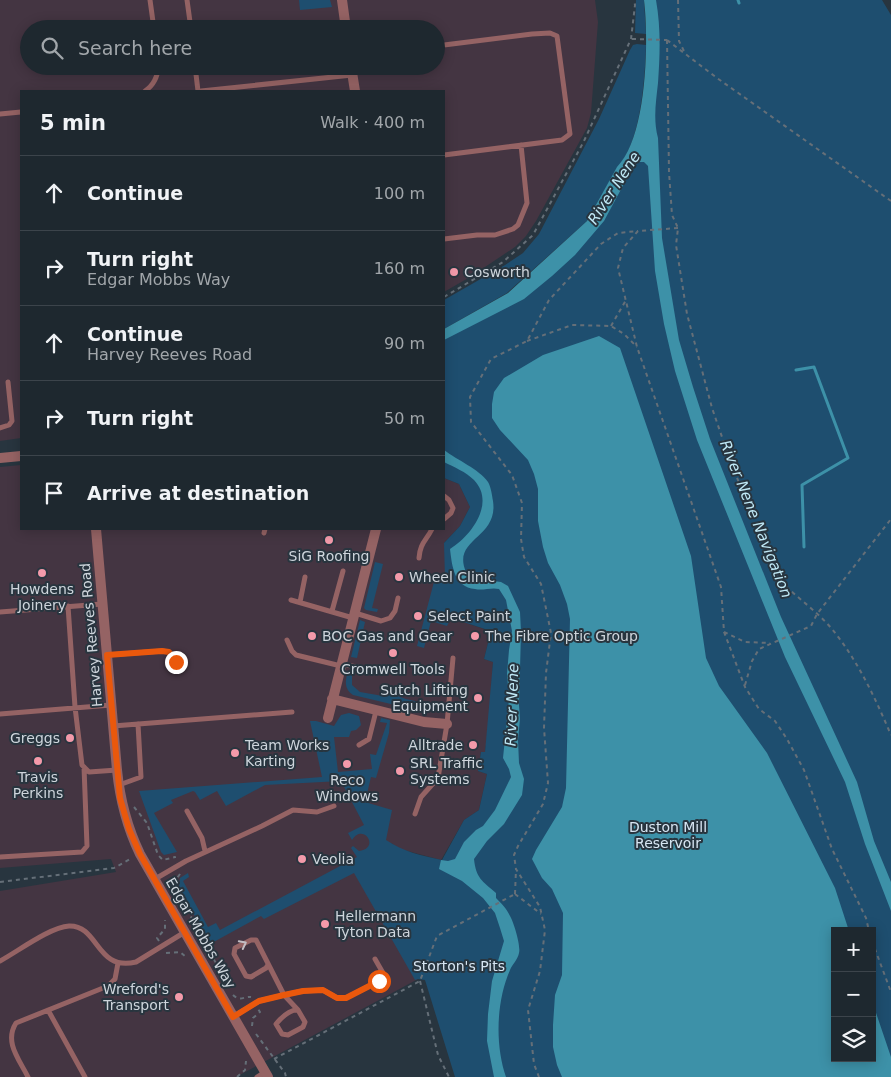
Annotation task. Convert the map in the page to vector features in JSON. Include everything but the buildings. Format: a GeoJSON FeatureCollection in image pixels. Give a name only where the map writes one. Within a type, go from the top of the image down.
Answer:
{"type":"FeatureCollection","features":[{"type":"Feature","properties":{"kind":"street"},"geometry":{"type":"LineString","coordinates":[[342,0],[345,20]]}},
{"type":"Feature","properties":{"kind":"street"},"geometry":{"type":"LineString","coordinates":[[353,75],[355,90]]}},
{"type":"Feature","properties":{"kind":"street"},"geometry":{"type":"LineString","coordinates":[[0,458],[20,456]]}},
{"type":"Feature","properties":{"kind":"street","name":"Harvey Reeves Road"},"geometry":{"type":"LineString","coordinates":[[96,530],[120,798]]}},
{"type":"Feature","properties":{"kind":"street"},"geometry":{"type":"LineString","coordinates":[[328,718],[376,530]]}},
{"type":"Feature","properties":{"kind":"street"},"geometry":{"type":"LineString","coordinates":[[332,699],[424,722],[447,724]]}},
{"type":"Feature","properties":{"kind":"street","name":"Edgar Mobbs Way"},"geometry":{"type":"LineString","coordinates":[[120,798],[129,829],[140,854],[233,1017],[264,1076]]}},
{"type":"Feature","properties":{"kind":"lane"},"geometry":{"type":"LineString","coordinates":[[150,0],[153,20]]}},
{"type":"Feature","properties":{"kind":"lane"},"geometry":{"type":"LineString","coordinates":[[187,0],[190,20]]}},
{"type":"Feature","properties":{"kind":"lane"},"geometry":{"type":"LineString","coordinates":[[445,45],[532,34],[550,33],[557,36],[570,134],[562,140],[445,155]]}},
{"type":"Feature","properties":{"kind":"lane"},"geometry":{"type":"LineString","coordinates":[[146,90],[156,80],[157,75]]}},
{"type":"Feature","properties":{"kind":"lane"},"geometry":{"type":"LineString","coordinates":[[197,75],[200,90]]}},
{"type":"Feature","properties":{"kind":"lane"},"geometry":{"type":"LineString","coordinates":[[208,90],[322,75]]}},
{"type":"Feature","properties":{"kind":"lane"},"geometry":{"type":"LineString","coordinates":[[0,114],[20,112]]}},
{"type":"Feature","properties":{"kind":"lane"},"geometry":{"type":"LineString","coordinates":[[445,239],[495,235],[514,229],[518,225],[527,203],[521,145]]}},
{"type":"Feature","properties":{"kind":"lane"},"geometry":{"type":"LineString","coordinates":[[0,428],[9,425],[12,421],[8,382]]}},
{"type":"Feature","properties":{"kind":"lane"},"geometry":{"type":"LineString","coordinates":[[445,497],[453,508],[451,513],[445,518]]}},
{"type":"Feature","properties":{"kind":"lane"},"geometry":{"type":"LineString","coordinates":[[419,558],[422,542],[429,536],[432,530]]}},
{"type":"Feature","properties":{"kind":"lane"},"geometry":{"type":"LineString","coordinates":[[332,611],[343,571]]}},
{"type":"Feature","properties":{"kind":"lane"},"geometry":{"type":"LineString","coordinates":[[300,602],[305,578]]}},
{"type":"Feature","properties":{"kind":"lane"},"geometry":{"type":"LineString","coordinates":[[292,600],[332,611],[381,621],[390,618],[395,611],[398,598]]}},
{"type":"Feature","properties":{"kind":"lane"},"geometry":{"type":"LineString","coordinates":[[0,612],[102,604]]}},
{"type":"Feature","properties":{"kind":"lane"},"geometry":{"type":"LineString","coordinates":[[68,606],[75,707],[82,765],[89,772],[117,770]]}},
{"type":"Feature","properties":{"kind":"lane"},"geometry":{"type":"LineString","coordinates":[[287,640],[296,655],[376,671]]}},
{"type":"Feature","properties":{"kind":"lane"},"geometry":{"type":"LineString","coordinates":[[107,655],[169,652],[176,662],[177,668]]}},
{"type":"Feature","properties":{"kind":"lane"},"geometry":{"type":"LineString","coordinates":[[415,814],[421,797],[438,778],[447,724],[453,658]]}},
{"type":"Feature","properties":{"kind":"lane"},"geometry":{"type":"LineString","coordinates":[[0,714],[111,705]]}},
{"type":"Feature","properties":{"kind":"lane"},"geometry":{"type":"LineString","coordinates":[[359,745],[369,739],[377,710]]}},
{"type":"Feature","properties":{"kind":"lane"},"geometry":{"type":"LineString","coordinates":[[113,726],[292,712]]}},
{"type":"Feature","properties":{"kind":"lane"},"geometry":{"type":"LineString","coordinates":[[118,786],[141,778],[138,724]]}},
{"type":"Feature","properties":{"kind":"lane"},"geometry":{"type":"LineString","coordinates":[[0,857],[82,852],[87,846],[84,767]]}},
{"type":"Feature","properties":{"kind":"lane"},"geometry":{"type":"LineString","coordinates":[[155,879],[183,862],[293,810],[317,812],[334,806]]}},
{"type":"Feature","properties":{"kind":"lane"},"geometry":{"type":"LineString","coordinates":[[187,812],[202,838],[205,852]]}},
{"type":"Feature","properties":{"kind":"lane"},"geometry":{"type":"LineString","coordinates":[[0,961],[50,932],[69,926],[85,931],[106,956],[118,963],[128,964],[136,962],[185,932]]}},
{"type":"Feature","properties":{"kind":"lane"},"geometry":{"type":"LineString","coordinates":[[268,965],[251,977],[246,976],[234,954],[235,948],[251,940],[256,940],[284,995],[298,1010],[305,1022],[303,1026],[288,1035],[282,1034],[276,1024],[280,1018],[294,1010],[298,1010]]}},
{"type":"Feature","properties":{"kind":"lane"},"geometry":{"type":"LineString","coordinates":[[233,1017],[259,1001],[303,991],[323,990],[337,998],[346,998],[379,981],[383,973],[375,959]]}},
{"type":"Feature","properties":{"kind":"lane"},"geometry":{"type":"LineString","coordinates":[[28,1077],[11,1041],[11,1031],[16,1023],[108,986],[115,980],[118,963]]}},
{"type":"Feature","properties":{"kind":"lane"},"geometry":{"type":"LineString","coordinates":[[48,1010],[85,1077]]}},
{"type":"Feature","properties":{"kind":"path"},"geometry":{"type":"LineString","coordinates":[[445,296],[503,262],[533,235],[584,141],[631,39],[634,0]]}},
{"type":"Feature","properties":{"kind":"path"},"geometry":{"type":"LineString","coordinates":[[678,0],[679,41],[685,54]]}},
{"type":"Feature","properties":{"kind":"path"},"geometry":{"type":"LineString","coordinates":[[631,39],[667,40],[717,78],[891,201]]}},
{"type":"Feature","properties":{"kind":"path"},"geometry":{"type":"LineString","coordinates":[[667,40],[669,172],[672,215],[678,228],[676,245],[686,314],[712,408],[731,464],[778,579],[836,634],[871,688],[891,735]]}},
{"type":"Feature","properties":{"kind":"path"},"geometry":{"type":"LineString","coordinates":[[527,341],[549,300],[601,244],[618,233],[678,228]]}},
{"type":"Feature","properties":{"kind":"path"},"geometry":{"type":"LineString","coordinates":[[639,231],[624,248],[618,268],[637,347],[721,588],[724,632],[745,686],[759,709],[775,721],[788,739],[804,770],[832,849],[869,927]]}},
{"type":"Feature","properties":{"kind":"path"},"geometry":{"type":"LineString","coordinates":[[610,326],[626,299]]}},
{"type":"Feature","properties":{"kind":"path"},"geometry":{"type":"LineString","coordinates":[[515,894],[516,869],[514,855],[543,804],[548,783],[544,728],[546,673],[551,632],[541,584],[524,557],[521,538],[522,503],[512,475],[471,422],[470,397],[491,359],[527,341],[572,325],[610,326],[637,347]]}},
{"type":"Feature","properties":{"kind":"path"},"geometry":{"type":"LineString","coordinates":[[745,686],[752,661],[759,649],[811,626],[817,614],[891,519]]}},
{"type":"Feature","properties":{"kind":"path"},"geometry":{"type":"LineString","coordinates":[[724,632],[745,642],[770,644]]}},
{"type":"Feature","properties":{"kind":"path"},"geometry":{"type":"LineString","coordinates":[[120,798],[132,803],[147,823],[156,852],[161,858],[167,860],[175,857]]}},
{"type":"Feature","properties":{"kind":"path"},"geometry":{"type":"LineString","coordinates":[[0,882],[114,868],[140,854]]}},
{"type":"Feature","properties":{"kind":"path"},"geometry":{"type":"LineString","coordinates":[[516,869],[540,907],[545,930],[540,971],[528,1010],[534,1064],[539,1077]]}},
{"type":"Feature","properties":{"kind":"path"},"geometry":{"type":"LineString","coordinates":[[183,872],[175,881],[176,890],[227,983]]}},
{"type":"Feature","properties":{"kind":"path"},"geometry":{"type":"LineString","coordinates":[[515,894],[542,915]]}},
{"type":"Feature","properties":{"kind":"path"},"geometry":{"type":"LineString","coordinates":[[449,1077],[438,1055],[420,981],[437,936],[515,894]]}},
{"type":"Feature","properties":{"kind":"path"},"geometry":{"type":"LineString","coordinates":[[167,954],[180,952],[185,955],[190,964]]}},
{"type":"Feature","properties":{"kind":"path"},"geometry":{"type":"LineString","coordinates":[[876,952],[891,992]]}},
{"type":"Feature","properties":{"kind":"path"},"geometry":{"type":"LineString","coordinates":[[274,1059],[420,981]]}},
{"type":"Feature","properties":{"kind":"path"},"geometry":{"type":"LineString","coordinates":[[231,991],[239,999],[245,999],[250,996]]}},
{"type":"Feature","properties":{"kind":"path"},"geometry":{"type":"LineString","coordinates":[[260,1012],[252,1022],[253,1030],[286,1077]]}},
{"type":"Feature","properties":{"kind":"path"},"geometry":{"type":"LineString","coordinates":[[237,1077],[245,1070],[246,1060]]}},
{"type":"Feature","properties":{"kind":"shaded area"},"geometry":{"type":"Polygon","coordinates":[[[0,0],[595,0],[598,22],[591,113],[587,128],[526,236],[515,247],[445,291],[445,90],[20,90],[20,438],[0,441],[0,0]]]}},
{"type":"Feature","properties":{"kind":"shaded area"},"geometry":{"type":"Polygon","coordinates":[[[20,465],[20,530],[445,530],[445,478],[459,484],[470,507],[460,526],[444,543],[469,624],[491,631],[484,659],[493,662],[489,723],[485,752],[481,752],[478,771],[487,774],[479,810],[464,820],[441,860],[400,849],[391,843],[418,979],[236,1077],[0,1077],[0,891],[116,872],[111,859],[0,868],[0,467],[20,465]]]}},
{"type":"Feature","properties":{"kind":"green space"},"geometry":{"type":"Polygon","coordinates":[[[299,0],[330,0],[332,7],[300,10],[299,0]]]}},
{"type":"Feature","properties":{"kind":"green space"},"geometry":{"type":"Polygon","coordinates":[[[636,0],[644,0],[646,34],[635,33],[636,0]]]}},
{"type":"Feature","properties":{"kind":"green space","name":"Duston Mill Reservoir"},"geometry":{"type":"Polygon","coordinates":[[[652,0],[882,0],[891,15],[891,1077],[455,1077],[425,980],[415,980],[354,873],[264,919],[261,916],[210,944],[179,887],[180,878],[188,873],[189,877],[183,881],[208,927],[216,923],[220,930],[357,857],[351,848],[353,846],[359,851],[365,849],[369,845],[369,841],[365,835],[361,834],[356,835],[352,840],[348,833],[364,825],[341,781],[265,785],[226,806],[217,791],[200,800],[193,791],[171,800],[173,803],[154,813],[177,852],[164,855],[161,852],[139,791],[322,777],[310,721],[334,726],[341,715],[349,713],[359,716],[361,725],[356,730],[351,731],[349,737],[334,737],[338,772],[372,769],[370,754],[376,755],[387,723],[380,722],[381,718],[390,720],[389,733],[376,778],[371,777],[365,802],[392,810],[386,840],[419,855],[442,860],[464,820],[479,810],[487,774],[478,771],[481,752],[485,752],[493,662],[484,659],[491,631],[451,618],[447,626],[431,621],[424,648],[417,646],[435,578],[445,578],[444,543],[460,526],[470,507],[459,484],[445,478],[445,333],[511,299],[579,239],[645,140],[652,0]]]}},
{"type":"Feature","properties":{"kind":"green space"},"geometry":{"type":"Polygon","coordinates":[[[633,45],[646,45],[643,92],[632,143],[587,221],[507,293],[445,328],[445,299],[523,253],[539,234],[599,119],[633,45]]]}},
{"type":"Feature","properties":{"kind":"green space"},"geometry":{"type":"Polygon","coordinates":[[[375,562],[383,564],[372,608],[378,609],[377,612],[364,608],[375,562]]]}},
{"type":"Feature","properties":{"kind":"green space"},"geometry":{"type":"Polygon","coordinates":[[[360,620],[365,622],[357,658],[351,657],[360,620]]]}},
{"type":"Feature","properties":{"kind":"green space"},"geometry":{"type":"Polygon","coordinates":[[[348,671],[352,672],[352,685],[360,692],[383,696],[384,691],[428,704],[421,710],[416,710],[353,695],[348,690],[346,684],[348,671]]]}},
{"type":"Feature","properties":{"kind":"water","name":"River Nene"},"geometry":{"type":"Polygon","coordinates":[[[644,0],[656,0],[660,42],[655,117],[658,138],[662,238],[679,340],[710,439],[781,617],[857,782],[874,841],[891,882],[891,911],[865,844],[845,782],[785,657],[697,440],[675,371],[664,324],[655,271],[648,166],[644,162],[639,162],[633,167],[604,221],[575,255],[552,276],[524,299],[445,339],[445,328],[508,293],[587,221],[617,167],[627,153],[635,134],[644,88],[646,18],[644,0]]]}},
{"type":"Feature","properties":{"kind":"water","name":"Duston Mill Reservoir"},"geometry":{"type":"Polygon","coordinates":[[[599,336],[620,348],[691,556],[706,658],[719,686],[767,753],[835,888],[848,927],[831,927],[831,1062],[876,1062],[876,1013],[891,1057],[891,1077],[562,1077],[553,1047],[553,1025],[555,995],[562,975],[563,913],[552,889],[542,878],[532,859],[562,807],[566,788],[570,619],[560,585],[548,563],[543,547],[538,521],[538,489],[534,474],[528,460],[500,430],[492,418],[494,392],[504,378],[543,355],[599,336]]]}},
{"type":"Feature","properties":{"kind":"water","name":"River Nene"},"geometry":{"type":"Polygon","coordinates":[[[445,451],[484,477],[489,484],[492,494],[493,514],[489,524],[468,547],[464,555],[464,565],[469,578],[501,582],[508,586],[520,612],[520,719],[518,740],[519,763],[524,779],[522,795],[504,824],[487,841],[474,859],[478,875],[496,893],[496,898],[509,913],[519,945],[518,955],[505,982],[500,1009],[500,1051],[506,1077],[494,1077],[487,1041],[492,981],[504,941],[500,928],[495,913],[483,898],[462,881],[439,869],[441,860],[455,859],[464,842],[483,826],[495,810],[511,777],[503,758],[509,699],[507,674],[512,631],[506,600],[499,589],[468,587],[458,580],[453,569],[450,549],[473,528],[482,509],[480,489],[474,480],[464,472],[445,462],[445,451]]]}},
{"type":"Feature","properties":{"kind":"waterway"},"geometry":{"type":"LineString","coordinates":[[796,370],[814,367],[848,458],[802,485],[804,547]]}},
{"type":"Feature","properties":{"kind":"place","name":"Cosworth"},"geometry":{"type":"Point","coordinates":[454,272]}},
{"type":"Feature","properties":{"kind":"place","name":"SiG Roofing"},"geometry":{"type":"Point","coordinates":[329,540]}},
{"type":"Feature","properties":{"kind":"place","name":"Howdens Joinery"},"geometry":{"type":"Point","coordinates":[42,573]}},
{"type":"Feature","properties":{"kind":"place","name":"Wheel Clinic"},"geometry":{"type":"Point","coordinates":[399,577]}},
{"type":"Feature","properties":{"kind":"place","name":"Select Paint"},"geometry":{"type":"Point","coordinates":[418,616]}},
{"type":"Feature","properties":{"kind":"place","name":"BOC Gas and Gear"},"geometry":{"type":"Point","coordinates":[312,636]}},
{"type":"Feature","properties":{"kind":"place","name":"The Fibre Optic Group"},"geometry":{"type":"Point","coordinates":[475,636]}},
{"type":"Feature","properties":{"kind":"place","name":"Cromwell Tools"},"geometry":{"type":"Point","coordinates":[393,653]}},
{"type":"Feature","properties":{"kind":"place","name":"Sutch Lifting Equipment"},"geometry":{"type":"Point","coordinates":[478,698]}},
{"type":"Feature","properties":{"kind":"place","name":"Greggs"},"geometry":{"type":"Point","coordinates":[70,738]}},
{"type":"Feature","properties":{"kind":"place","name":"Alltrade"},"geometry":{"type":"Point","coordinates":[473,745]}},
{"type":"Feature","properties":{"kind":"place","name":"Team Works Karting"},"geometry":{"type":"Point","coordinates":[235,753]}},
{"type":"Feature","properties":{"kind":"place","name":"Travis Perkins"},"geometry":{"type":"Point","coordinates":[38,761]}},
{"type":"Feature","properties":{"kind":"place","name":"Reco Windows"},"geometry":{"type":"Point","coordinates":[347,764]}},
{"type":"Feature","properties":{"kind":"place","name":"SRL Traffic Systems"},"geometry":{"type":"Point","coordinates":[400,771]}},
{"type":"Feature","properties":{"kind":"place","name":"Veolia"},"geometry":{"type":"Point","coordinates":[302,859]}},
{"type":"Feature","properties":{"kind":"place","name":"Hellermann Tyton Data"},"geometry":{"type":"Point","coordinates":[325,924]}},
{"type":"Feature","properties":{"kind":"place","name":"Wreford's Transport"},"geometry":{"type":"Point","coordinates":[179,997]}},
{"type":"Feature","properties":{"kind":"route"},"geometry":{"type":"LineString","coordinates":[[176,662],[169,652],[162,651],[107,655],[120,798],[129,829],[140,854],[233,1017],[259,1001],[303,991],[323,990],[337,998],[346,998],[379,981]]}},
{"type":"Feature","properties":{"kind":"water label","name":"River Nene Navigation"},"geometry":{"type":"Point","coordinates":[756,519]}},
{"type":"Feature","properties":{"kind":"park label","name":"Storton's Pits"},"geometry":{"type":"Point","coordinates":[459,966]}}]}
